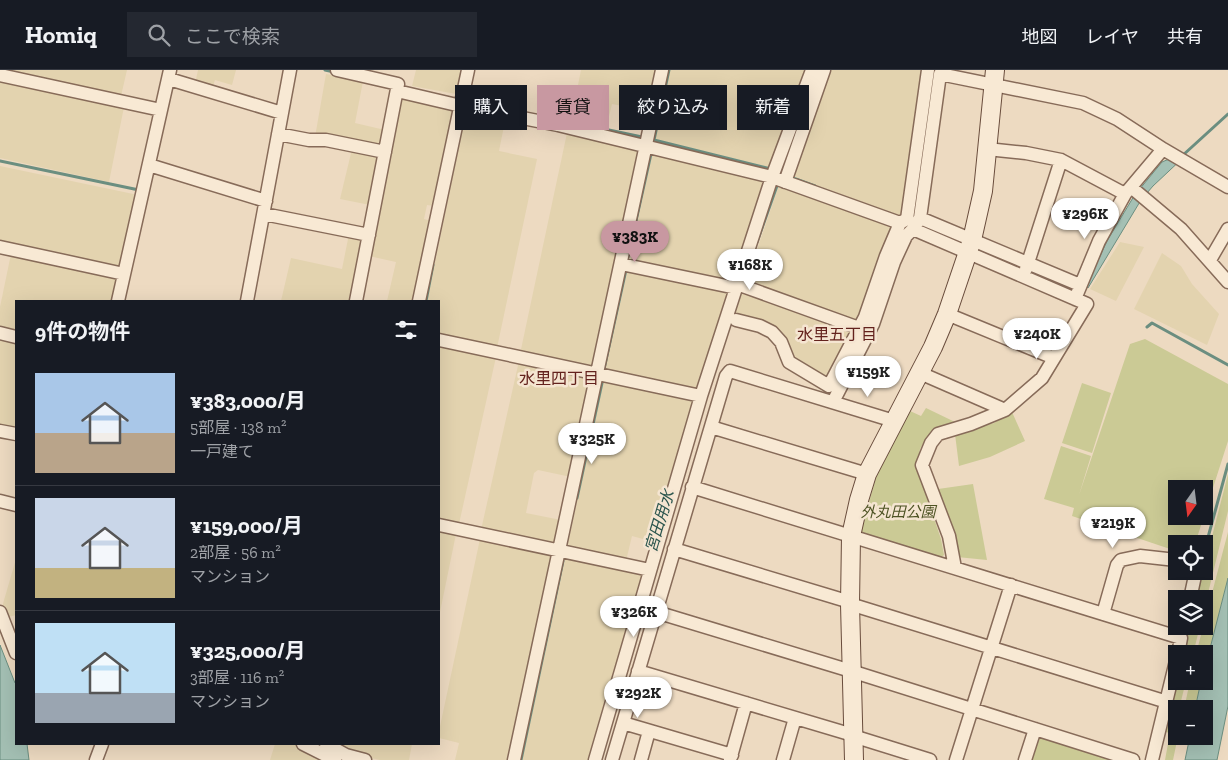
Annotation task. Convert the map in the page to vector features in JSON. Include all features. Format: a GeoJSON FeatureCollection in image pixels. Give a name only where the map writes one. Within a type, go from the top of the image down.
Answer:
{"type":"FeatureCollection","features":[{"type":"Feature","properties":{"kind":"street"},"geometry":{"type":"LineString","coordinates":[[247,300],[290,70]]}},
{"type":"Feature","properties":{"kind":"street"},"geometry":{"type":"LineString","coordinates":[[337,70],[398,84],[356,300]]}},
{"type":"Feature","properties":{"kind":"street"},"geometry":{"type":"LineString","coordinates":[[465,85],[468,70]]}},
{"type":"Feature","properties":{"kind":"street"},"geometry":{"type":"LineString","coordinates":[[514,760],[662,70]]}},
{"type":"Feature","properties":{"kind":"street"},"geometry":{"type":"LineString","coordinates":[[595,760],[701,396],[772,177],[812,70]]}},
{"type":"Feature","properties":{"kind":"street"},"geometry":{"type":"LineString","coordinates":[[785,182],[824,70]]}},
{"type":"Feature","properties":{"kind":"street"},"geometry":{"type":"LineString","coordinates":[[527,119],[772,177],[900,223],[907,220],[928,70]]}},
{"type":"Feature","properties":{"kind":"street"},"geometry":{"type":"LineString","coordinates":[[118,300],[170,74],[282,113]]}},
{"type":"Feature","properties":{"kind":"street"},"geometry":{"type":"LineString","coordinates":[[833,402],[873,324],[894,262],[906,236],[920,218],[940,74],[994,78],[1083,103],[1117,119],[1166,151],[1228,187]]}},
{"type":"Feature","properties":{"kind":"street"},"geometry":{"type":"LineString","coordinates":[[0,75],[161,110]]}},
{"type":"Feature","properties":{"kind":"street"},"geometry":{"type":"LineString","coordinates":[[854,760],[849,568],[852,536],[859,500],[867,474],[933,347],[947,314],[970,246],[983,191],[994,78]]}},
{"type":"Feature","properties":{"kind":"street"},"geometry":{"type":"LineString","coordinates":[[397,91],[455,105]]}},
{"type":"Feature","properties":{"kind":"street"},"geometry":{"type":"LineString","coordinates":[[419,300],[456,130]]}},
{"type":"Feature","properties":{"kind":"street"},"geometry":{"type":"LineString","coordinates":[[278,134],[309,140],[326,140],[385,152]]}},
{"type":"Feature","properties":{"kind":"street"},"geometry":{"type":"LineString","coordinates":[[987,149],[1026,153],[1061,160],[1130,191],[1150,203],[1181,228],[1228,282]]}},
{"type":"Feature","properties":{"kind":"street"},"geometry":{"type":"LineString","coordinates":[[1075,299],[1100,241],[1130,191],[1166,151]]}},
{"type":"Feature","properties":{"kind":"street"},"geometry":{"type":"LineString","coordinates":[[1023,276],[1061,160]]}},
{"type":"Feature","properties":{"kind":"street"},"geometry":{"type":"LineString","coordinates":[[149,165],[266,201]]}},
{"type":"Feature","properties":{"kind":"street"},"geometry":{"type":"LineString","coordinates":[[264,214],[369,234]]}},
{"type":"Feature","properties":{"kind":"street"},"geometry":{"type":"LineString","coordinates":[[920,218],[1023,276],[1087,304],[1042,378],[1005,410],[971,424],[938,434],[931,443],[922,465],[949,536],[954,568]]}},
{"type":"Feature","properties":{"kind":"street"},"geometry":{"type":"LineString","coordinates":[[736,320],[760,326],[772,332],[781,342],[789,362],[829,386],[864,317],[900,223]]}},
{"type":"Feature","properties":{"kind":"street"},"geometry":{"type":"LineString","coordinates":[[913,229],[1028,263],[1080,285]]}},
{"type":"Feature","properties":{"kind":"street"},"geometry":{"type":"LineString","coordinates":[[1210,260],[1228,229]]}},
{"type":"Feature","properties":{"kind":"street"},"geometry":{"type":"LineString","coordinates":[[0,247],[124,274]]}},
{"type":"Feature","properties":{"kind":"street"},"geometry":{"type":"LineString","coordinates":[[620,264],[737,286],[859,328]]}},
{"type":"Feature","properties":{"kind":"street"},"geometry":{"type":"LineString","coordinates":[[947,314],[1054,358]]}},
{"type":"Feature","properties":{"kind":"street"},"geometry":{"type":"LineString","coordinates":[[0,333],[15,337]]}},
{"type":"Feature","properties":{"kind":"street"},"geometry":{"type":"LineString","coordinates":[[440,340],[701,396]]}},
{"type":"Feature","properties":{"kind":"street"},"geometry":{"type":"LineString","coordinates":[[612,760],[710,427],[726,376],[730,371],[894,421]]}},
{"type":"Feature","properties":{"kind":"street"},"geometry":{"type":"LineString","coordinates":[[920,372],[1005,410]]}},
{"type":"Feature","properties":{"kind":"street"},"geometry":{"type":"LineString","coordinates":[[710,427],[867,474]]}},
{"type":"Feature","properties":{"kind":"street"},"geometry":{"type":"LineString","coordinates":[[0,431],[15,434]]}},
{"type":"Feature","properties":{"kind":"street"},"geometry":{"type":"LineString","coordinates":[[692,487],[1103,614],[1168,629]]}},
{"type":"Feature","properties":{"kind":"street"},"geometry":{"type":"LineString","coordinates":[[0,501],[15,505]]}},
{"type":"Feature","properties":{"kind":"street"},"geometry":{"type":"LineString","coordinates":[[440,525],[650,570]]}},
{"type":"Feature","properties":{"kind":"street"},"geometry":{"type":"LineString","coordinates":[[674,549],[1167,702]]}},
{"type":"Feature","properties":{"kind":"street"},"geometry":{"type":"LineString","coordinates":[[1103,614],[1117,565],[1121,560],[1140,556],[1168,559]]}},
{"type":"Feature","properties":{"kind":"street"},"geometry":{"type":"LineString","coordinates":[[956,760],[1011,586]]}},
{"type":"Feature","properties":{"kind":"street"},"geometry":{"type":"LineString","coordinates":[[0,612],[15,650]]}},
{"type":"Feature","properties":{"kind":"street"},"geometry":{"type":"LineString","coordinates":[[656,612],[1133,760]]}},
{"type":"Feature","properties":{"kind":"street"},"geometry":{"type":"LineString","coordinates":[[638,671],[930,760]]}},
{"type":"Feature","properties":{"kind":"street"},"geometry":{"type":"LineString","coordinates":[[1152,760],[1170,690]]}},
{"type":"Feature","properties":{"kind":"street"},"geometry":{"type":"LineString","coordinates":[[623,723],[731,758],[746,703]]}},
{"type":"Feature","properties":{"kind":"street"},"geometry":{"type":"LineString","coordinates":[[783,760],[795,718]]}},
{"type":"Feature","properties":{"kind":"street"},"geometry":{"type":"LineString","coordinates":[[1026,760],[1035,729]]}},
{"type":"Feature","properties":{"kind":"street"},"geometry":{"type":"LineString","coordinates":[[641,760],[649,731]]}},
{"type":"Feature","properties":{"kind":"street"},"geometry":{"type":"LineString","coordinates":[[96,760],[102,745]]}},
{"type":"Feature","properties":{"kind":"street"},"geometry":{"type":"LineString","coordinates":[[306,745],[341,758],[365,760]]}},
{"type":"Feature","properties":{"kind":"street"},"geometry":{"type":"LineString","coordinates":[[327,745],[341,758]]}},
{"type":"Feature","properties":{"kind":"shaded area"},"geometry":{"type":"Polygon","coordinates":[[[0,70],[127,70],[121,96],[0,70]]]}},
{"type":"Feature","properties":{"kind":"shaded area"},"geometry":{"type":"Polygon","coordinates":[[[198,70],[236,70],[232,85],[215,80],[212,89],[195,84],[198,70]]]}},
{"type":"Feature","properties":{"kind":"shaded area"},"geometry":{"type":"Polygon","coordinates":[[[416,70],[463,70],[459,85],[455,85],[455,94],[412,86],[416,70]]]}},
{"type":"Feature","properties":{"kind":"shaded area"},"geometry":{"type":"Polygon","coordinates":[[[581,70],[657,70],[654,85],[619,85],[619,105],[612,104],[609,116],[609,85],[578,85],[581,70]]]}},
{"type":"Feature","properties":{"kind":"shaded area"},"geometry":{"type":"Polygon","coordinates":[[[670,70],[807,70],[802,85],[737,85],[737,130],[786,130],[772,168],[655,139],[657,130],[727,130],[727,85],[667,85],[670,70]]]}},
{"type":"Feature","properties":{"kind":"shaded area"},"geometry":{"type":"Polygon","coordinates":[[[831,70],[925,70],[902,216],[793,177],[831,70]]]}},
{"type":"Feature","properties":{"kind":"shaded area"},"geometry":{"type":"Polygon","coordinates":[[[326,74],[363,81],[355,123],[385,130],[382,146],[315,137],[326,74]]]}},
{"type":"Feature","properties":{"kind":"shaded area"},"geometry":{"type":"Polygon","coordinates":[[[0,80],[124,107],[109,182],[0,158],[0,80]]]}},
{"type":"Feature","properties":{"kind":"shaded area"},"geometry":{"type":"Polygon","coordinates":[[[400,95],[453,107],[455,111],[435,206],[427,205],[424,219],[432,221],[415,300],[387,300],[396,262],[369,256],[400,95]]]}},
{"type":"Feature","properties":{"kind":"shaded area"},"geometry":{"type":"Polygon","coordinates":[[[462,130],[503,130],[499,151],[537,159],[497,348],[440,336],[440,300],[427,300],[462,130]]]}},
{"type":"Feature","properties":{"kind":"shaded area"},"geometry":{"type":"Polygon","coordinates":[[[567,133],[638,148],[640,155],[595,368],[520,354],[567,133]]]}},
{"type":"Feature","properties":{"kind":"shaded area"},"geometry":{"type":"Polygon","coordinates":[[[352,149],[380,157],[370,205],[340,199],[352,149]]]}},
{"type":"Feature","properties":{"kind":"shaded area"},"geometry":{"type":"Polygon","coordinates":[[[652,154],[764,179],[766,184],[733,284],[629,262],[652,154]]]}},
{"type":"Feature","properties":{"kind":"shaded area"},"geometry":{"type":"Polygon","coordinates":[[[1181,154],[1185,156],[1141,200],[1088,288],[1086,286],[1107,241],[1134,196],[1162,162],[1181,154]]]}},
{"type":"Feature","properties":{"kind":"shaded area"},"geometry":{"type":"Polygon","coordinates":[[[0,166],[138,195],[122,264],[115,266],[0,241],[0,166]]]}},
{"type":"Feature","properties":{"kind":"shaded area"},"geometry":{"type":"Polygon","coordinates":[[[779,185],[893,225],[860,319],[854,322],[746,282],[779,185]]]}},
{"type":"Feature","properties":{"kind":"shaded area"},"geometry":{"type":"Polygon","coordinates":[[[349,234],[360,237],[363,241],[350,300],[281,300],[291,258],[342,269],[349,234]]]}},
{"type":"Feature","properties":{"kind":"shaded area"},"geometry":{"type":"Polygon","coordinates":[[[1120,242],[1144,247],[1116,301],[1090,289],[1120,242]]]}},
{"type":"Feature","properties":{"kind":"shaded area"},"geometry":{"type":"Polygon","coordinates":[[[1162,253],[1181,266],[1192,284],[1219,314],[1207,345],[1134,309],[1162,253]]]}},
{"type":"Feature","properties":{"kind":"shaded area"},"geometry":{"type":"Polygon","coordinates":[[[11,254],[115,276],[118,280],[114,300],[15,300],[15,333],[0,330],[0,307],[11,254]]]}},
{"type":"Feature","properties":{"kind":"shaded area"},"geometry":{"type":"Polygon","coordinates":[[[628,268],[728,290],[729,293],[699,388],[692,391],[605,370],[628,268]]]}},
{"type":"Feature","properties":{"kind":"shaded area"},"geometry":{"type":"Polygon","coordinates":[[[743,289],[850,328],[852,333],[830,377],[823,379],[791,360],[784,343],[734,317],[743,289]]]}},
{"type":"Feature","properties":{"kind":"shaded area"},"geometry":{"type":"Polygon","coordinates":[[[0,337],[15,341],[15,427],[0,424],[0,337]]]}},
{"type":"Feature","properties":{"kind":"shaded area"},"geometry":{"type":"Polygon","coordinates":[[[440,345],[496,357],[459,524],[440,520],[440,345]]]}},
{"type":"Feature","properties":{"kind":"shaded area"},"geometry":{"type":"Polygon","coordinates":[[[519,361],[590,377],[571,477],[538,470],[534,473],[526,513],[561,520],[557,542],[551,544],[481,530],[519,361]]]}},
{"type":"Feature","properties":{"kind":"shaded area"},"geometry":{"type":"Polygon","coordinates":[[[606,380],[690,398],[695,403],[654,542],[632,536],[626,561],[567,548],[603,383],[606,380]]]}},
{"type":"Feature","properties":{"kind":"shaded area"},"geometry":{"type":"Polygon","coordinates":[[[440,531],[456,534],[440,612],[440,531]]]}},
{"type":"Feature","properties":{"kind":"shaded area"},"geometry":{"type":"Polygon","coordinates":[[[480,539],[549,553],[553,557],[510,760],[455,760],[459,743],[440,738],[440,726],[480,539]]]}},
{"type":"Feature","properties":{"kind":"shaded area"},"geometry":{"type":"Polygon","coordinates":[[[567,557],[642,573],[644,577],[591,760],[522,760],[565,559],[567,557]]]}},
{"type":"Feature","properties":{"kind":"shaded area"},"geometry":{"type":"Polygon","coordinates":[[[15,562],[15,615],[9,617],[2,607],[15,562]]]}},
{"type":"Feature","properties":{"kind":"shaded area"},"geometry":{"type":"Polygon","coordinates":[[[1228,578],[1228,706],[1217,760],[1185,760],[1188,745],[1213,745],[1213,700],[1197,700],[1199,690],[1213,690],[1213,645],[1211,645],[1228,578]]]}},
{"type":"Feature","properties":{"kind":"shaded area"},"geometry":{"type":"Polygon","coordinates":[[[0,645],[15,683],[15,745],[27,745],[29,760],[0,760],[0,645]]]}},
{"type":"Feature","properties":{"kind":"shaded area"},"geometry":{"type":"Polygon","coordinates":[[[275,745],[296,745],[328,760],[270,760],[275,745]]]}},
{"type":"Feature","properties":{"kind":"shaded area"},"geometry":{"type":"Polygon","coordinates":[[[339,745],[412,745],[409,760],[380,760],[362,756],[339,745]]]}},
{"type":"Feature","properties":{"kind":"green space"},"geometry":{"type":"Polygon","coordinates":[[[1145,339],[1228,384],[1228,441],[1213,488],[1213,480],[1168,480],[1168,525],[1201,525],[1198,535],[1168,535],[1168,548],[1072,516],[1074,508],[1044,499],[1061,446],[1091,456],[1079,495],[1130,344],[1145,339]]]}},
{"type":"Feature","properties":{"kind":"green space"},"geometry":{"type":"Polygon","coordinates":[[[1082,383],[1111,393],[1092,453],[1062,443],[1082,383]]]}},
{"type":"Feature","properties":{"kind":"green space","name":"外丸田公園"},"geometry":{"type":"Polygon","coordinates":[[[926,408],[955,422],[931,434],[925,440],[920,449],[918,462],[920,477],[941,539],[944,555],[939,559],[860,534],[877,474],[910,411],[921,416],[926,408]]]}},
{"type":"Feature","properties":{"kind":"green space"},"geometry":{"type":"Polygon","coordinates":[[[1012,412],[1025,441],[990,457],[959,466],[955,434],[994,423],[1012,412]]]}},
{"type":"Feature","properties":{"kind":"green space"},"geometry":{"type":"Polygon","coordinates":[[[1228,474],[1228,511],[1213,573],[1212,535],[1228,474]]]}},
{"type":"Feature","properties":{"kind":"green space"},"geometry":{"type":"Polygon","coordinates":[[[973,484],[987,560],[957,557],[938,489],[973,484]]]}},
{"type":"Feature","properties":{"kind":"green space"},"geometry":{"type":"Polygon","coordinates":[[[1228,532],[1228,578],[1211,645],[1198,645],[1201,635],[1213,635],[1213,590],[1228,532]]]}},
{"type":"Feature","properties":{"kind":"green space"},"geometry":{"type":"Polygon","coordinates":[[[1201,580],[1211,580],[1209,590],[1198,590],[1201,580]]]}},
{"type":"Feature","properties":{"kind":"green space"},"geometry":{"type":"Polygon","coordinates":[[[1188,635],[1198,635],[1195,645],[1186,645],[1188,635]]]}},
{"type":"Feature","properties":{"kind":"green space"},"geometry":{"type":"Polygon","coordinates":[[[1176,690],[1184,690],[1181,700],[1174,700],[1176,690]]]}},
{"type":"Feature","properties":{"kind":"green space"},"geometry":{"type":"Polygon","coordinates":[[[1188,690],[1199,690],[1197,700],[1186,700],[1188,690]]]}},
{"type":"Feature","properties":{"kind":"green space"},"geometry":{"type":"Polygon","coordinates":[[[1042,737],[1115,760],[1031,760],[1037,739],[1042,737]]]}},
{"type":"Feature","properties":{"kind":"green space"},"geometry":{"type":"Polygon","coordinates":[[[1168,744],[1176,745],[1173,760],[1165,760],[1168,744]]]}},
{"type":"Feature","properties":{"kind":"waterway"},"geometry":{"type":"LineString","coordinates":[[325,70],[334,72]]}},
{"type":"Feature","properties":{"kind":"waterway"},"geometry":{"type":"LineString","coordinates":[[669,70],[654,140],[771,169]]}},
{"type":"Feature","properties":{"kind":"waterway"},"geometry":{"type":"LineString","coordinates":[[1182,156],[1228,114]]}},
{"type":"Feature","properties":{"kind":"waterway"},"geometry":{"type":"LineString","coordinates":[[609,130],[642,137]]}},
{"type":"Feature","properties":{"kind":"waterway"},"geometry":{"type":"LineString","coordinates":[[627,261],[651,154]]}},
{"type":"Feature","properties":{"kind":"waterway"},"geometry":{"type":"LineString","coordinates":[[0,161],[139,190]]}},
{"type":"Feature","properties":{"kind":"waterway","name":"宮田用水"},"geometry":{"type":"LineString","coordinates":[[780,176],[785,162]]}},
{"type":"Feature","properties":{"kind":"waterway"},"geometry":{"type":"LineString","coordinates":[[793,178],[815,186]]}},
{"type":"Feature","properties":{"kind":"waterway","name":"宮田用水"},"geometry":{"type":"LineString","coordinates":[[757,242],[778,183]]}},
{"type":"Feature","properties":{"kind":"waterway"},"geometry":{"type":"LineString","coordinates":[[426,300],[433,265]]}},
{"type":"Feature","properties":{"kind":"waterway"},"geometry":{"type":"LineString","coordinates":[[604,369],[626,270]]}},
{"type":"Feature","properties":{"kind":"waterway"},"geometry":{"type":"LineString","coordinates":[[1147,327],[1152,323],[1228,365]]}},
{"type":"Feature","properties":{"kind":"waterway"},"geometry":{"type":"LineString","coordinates":[[577,498],[602,383]]}},
{"type":"Feature","properties":{"kind":"waterway"},"geometry":{"type":"LineString","coordinates":[[1209,535],[1228,464]]}},
{"type":"Feature","properties":{"kind":"waterway"},"geometry":{"type":"LineString","coordinates":[[521,760],[563,561]]}},
{"type":"Feature","properties":{"kind":"district","name":"水里五丁目"},"geometry":{"type":"Point","coordinates":[837,334]}},
{"type":"Feature","properties":{"kind":"district","name":"水里四丁目"},"geometry":{"type":"Point","coordinates":[559,378]}}]}
